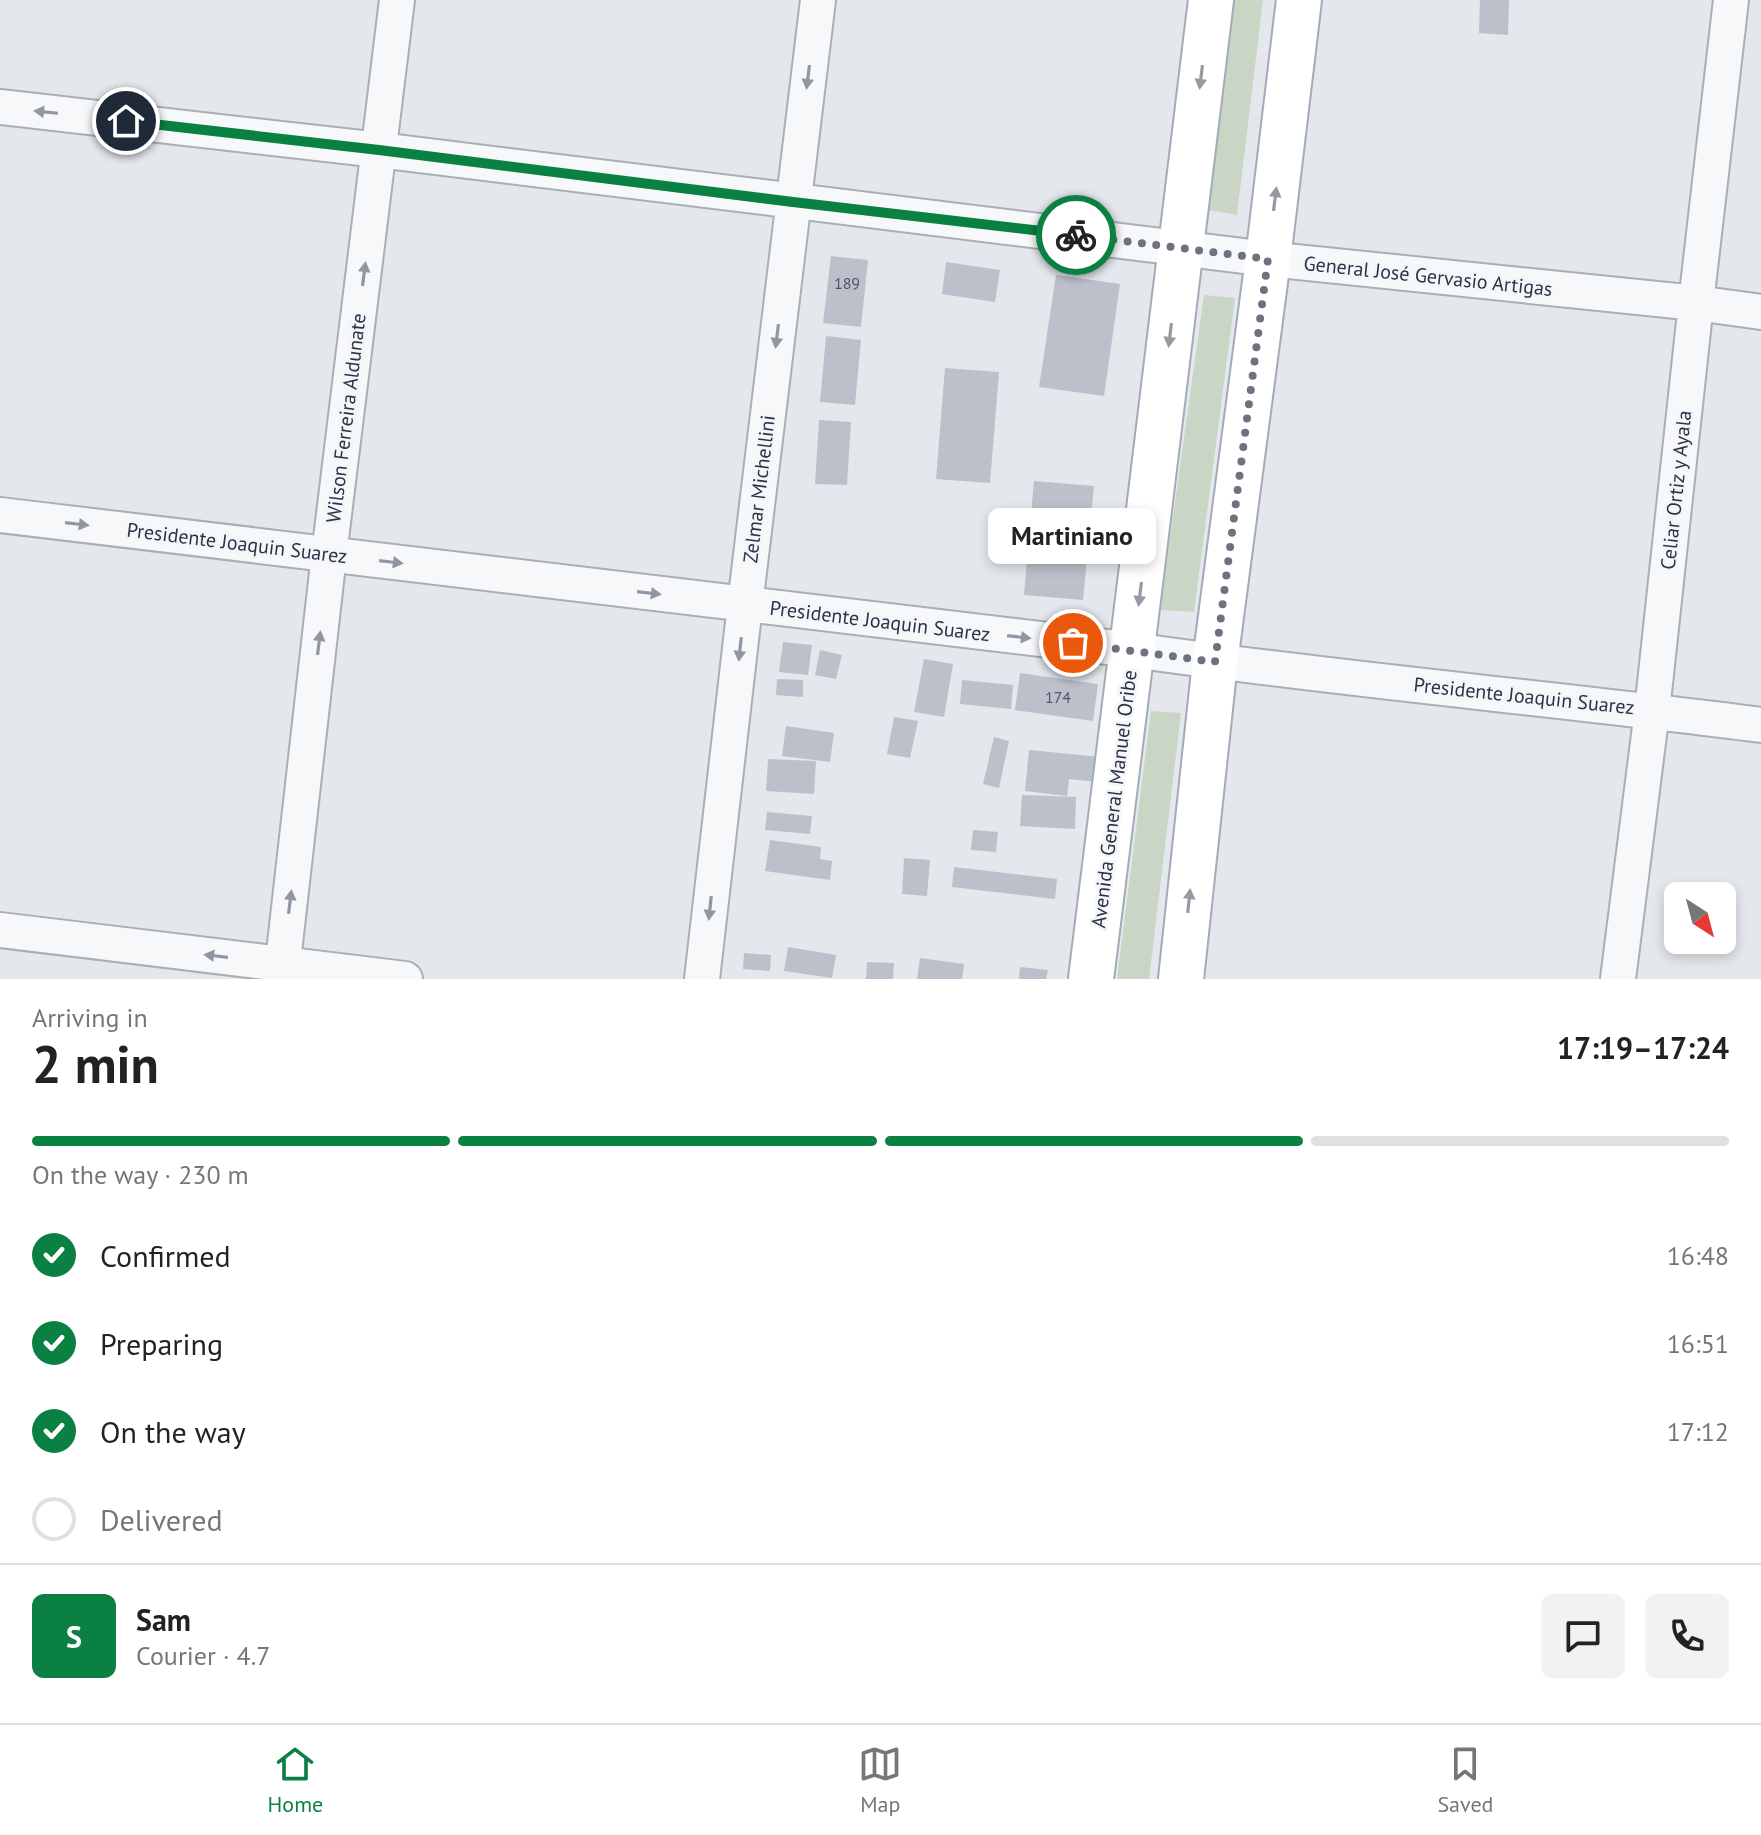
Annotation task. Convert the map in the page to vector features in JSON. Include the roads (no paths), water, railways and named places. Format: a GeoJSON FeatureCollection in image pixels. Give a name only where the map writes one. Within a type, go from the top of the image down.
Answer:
{"type":"FeatureCollection","features":[{"type":"Feature","properties":{"kind":"main road","name":"Avenida General Manuel Oribe"},"geometry":{"type":"LineString","coordinates":[[1091,979],[1211,0]]}},
{"type":"Feature","properties":{"kind":"main road"},"geometry":{"type":"LineString","coordinates":[[1181,979],[1215,662],[1299,0]]}},
{"type":"Feature","properties":{"kind":"street","name":"Wilson Ferreira Aldunate"},"geometry":{"type":"LineString","coordinates":[[282,971],[397,0]]}},
{"type":"Feature","properties":{"kind":"street","name":"Zelmar Michellini"},"geometry":{"type":"LineString","coordinates":[[702,979],[818,0]]}},
{"type":"Feature","properties":{"kind":"street","name":"Celiar Ortiz y Ayala"},"geometry":{"type":"LineString","coordinates":[[1618,979],[1652,711],[1731,0]]}},
{"type":"Feature","properties":{"kind":"street","name":"General José Gervasio Artigas"},"geometry":{"type":"LineString","coordinates":[[0,107],[379,150],[1268,259],[1761,312]]}},
{"type":"Feature","properties":{"kind":"street","name":"Presidente Joaquin Suarez"},"geometry":{"type":"LineString","coordinates":[[0,515],[1761,725]]}},
{"type":"Feature","properties":{"kind":"street"},"geometry":{"type":"LineString","coordinates":[[0,930],[282,971],[405,979]]}},
{"type":"Feature","properties":{"kind":"place","name":"Martiniano"},"geometry":{"type":"Point","coordinates":[1073,643]}}]}
